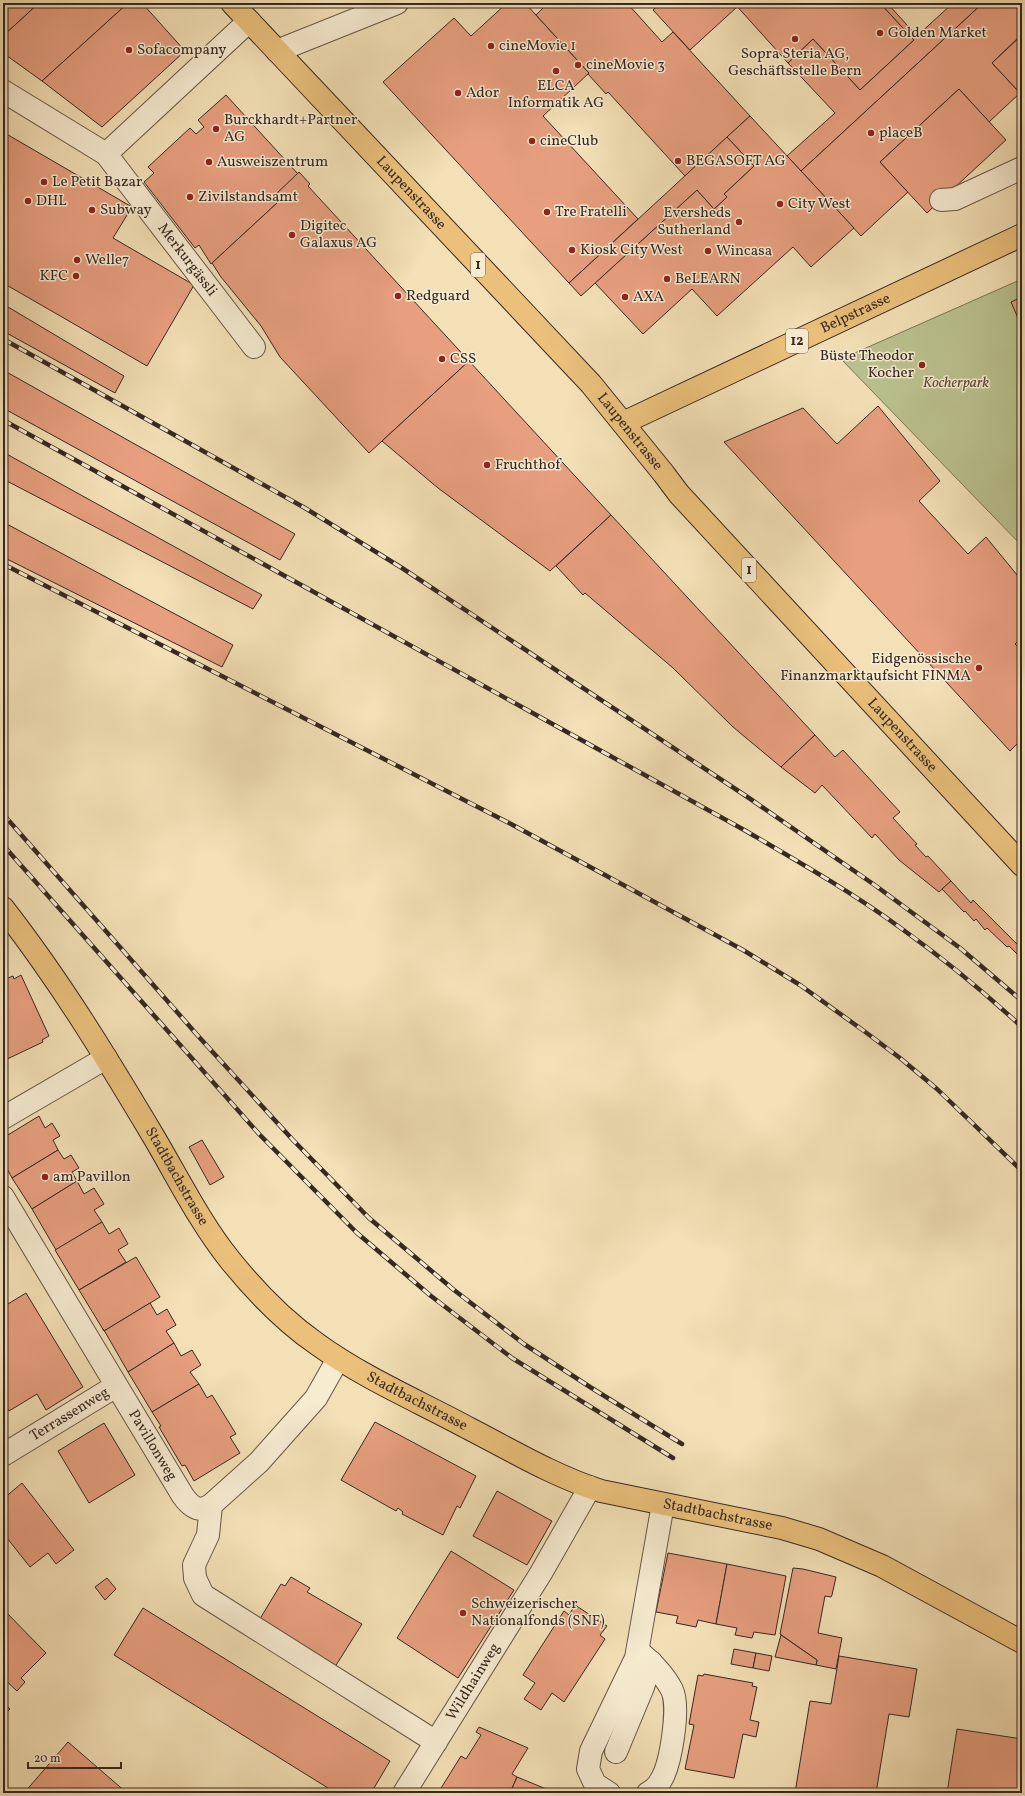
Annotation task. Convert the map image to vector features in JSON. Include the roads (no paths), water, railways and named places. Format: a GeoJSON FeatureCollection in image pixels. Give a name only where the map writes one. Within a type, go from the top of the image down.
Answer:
{"type":"FeatureCollection","features":[{"type":"Feature","properties":{"kind":"main road","name":"Laupenstrasse"},"geometry":{"type":"LineString","coordinates":[[232,3],[591,384],[679,494],[1022,865]]}},
{"type":"Feature","properties":{"kind":"main road","name":"Belpstrasse"},"geometry":{"type":"LineString","coordinates":[[623,423],[1022,235]]}},
{"type":"Feature","properties":{"kind":"main road","name":"Stadtbachstrasse"},"geometry":{"type":"LineString","coordinates":[[3,908],[46,964],[106,1058],[204,1222],[230,1259],[261,1296],[297,1329],[338,1359],[538,1464],[590,1487],[663,1504],[782,1528],[819,1539],[882,1566],[1022,1642]]}},
{"type":"Feature","properties":{"kind":"street"},"geometry":{"type":"LineString","coordinates":[[277,51],[397,3]]}},
{"type":"Feature","properties":{"kind":"street"},"geometry":{"type":"LineString","coordinates":[[106,154],[249,21]]}},
{"type":"Feature","properties":{"kind":"street","name":"Merkurgässli"},"geometry":{"type":"LineString","coordinates":[[3,91],[106,154],[254,347]]}},
{"type":"Feature","properties":{"kind":"street"},"geometry":{"type":"LineString","coordinates":[[941,200],[955,199],[1022,168]]}},
{"type":"Feature","properties":{"kind":"street"},"geometry":{"type":"LineString","coordinates":[[3,1118],[106,1058]]}},
{"type":"Feature","properties":{"kind":"street","name":"Pavillonweg"},"geometry":{"type":"LineString","coordinates":[[3,1197],[188,1503],[199,1510],[205,1509],[211,1505]]}},
{"type":"Feature","properties":{"kind":"street"},"geometry":{"type":"LineString","coordinates":[[338,1359],[316,1398],[259,1462],[211,1505],[208,1535],[194,1565],[195,1578],[203,1594],[436,1742]]}},
{"type":"Feature","properties":{"kind":"street","name":"Terrassenweg"},"geometry":{"type":"LineString","coordinates":[[3,1455],[116,1386]]}},
{"type":"Feature","properties":{"kind":"street","name":"Wildhainweg"},"geometry":{"type":"LineString","coordinates":[[404,1793],[541,1572],[590,1487]]}},
{"type":"Feature","properties":{"kind":"street"},"geometry":{"type":"LineString","coordinates":[[616,1752],[643,1687],[644,1656],[663,1504]]}},
{"type":"Feature","properties":{"kind":"street"},"geometry":{"type":"LineString","coordinates":[[608,1793],[595,1784],[588,1769],[591,1751],[636,1658],[644,1656]]}},
{"type":"Feature","properties":{"kind":"street"},"geometry":{"type":"LineString","coordinates":[[644,1656],[661,1672],[672,1691],[674,1715],[672,1744],[667,1766],[654,1789],[648,1793]]}},
{"type":"Feature","properties":{"kind":"railway"},"geometry":{"type":"LineString","coordinates":[[3,339],[305,508],[402,568],[749,798],[876,886],[960,948],[1022,1001]]}},
{"type":"Feature","properties":{"kind":"railway"},"geometry":{"type":"LineString","coordinates":[[3,420],[746,831],[806,866],[845,890],[918,940],[964,976],[1022,1027]]}},
{"type":"Feature","properties":{"kind":"railway"},"geometry":{"type":"LineString","coordinates":[[3,564],[511,824],[743,950],[800,985],[900,1058],[937,1089],[1022,1171]]}},
{"type":"Feature","properties":{"kind":"railway"},"geometry":{"type":"LineString","coordinates":[[3,814],[199,1037],[292,1139],[369,1218],[454,1290],[524,1344],[682,1444]]}},
{"type":"Feature","properties":{"kind":"railway"},"geometry":{"type":"LineString","coordinates":[[3,845],[259,1134],[357,1233],[431,1296],[512,1358],[673,1458]]}},
{"type":"Feature","properties":{"kind":"place","name":"Golden Market"},"geometry":{"type":"Point","coordinates":[880,33]}},
{"type":"Feature","properties":{"kind":"place","name":"Sopra Steria AG, Geschäftsstelle Bern"},"geometry":{"type":"Point","coordinates":[795,39]}},
{"type":"Feature","properties":{"kind":"place","name":"cineMovie 1"},"geometry":{"type":"Point","coordinates":[491,46]}},
{"type":"Feature","properties":{"kind":"place","name":"Sofacompany"},"geometry":{"type":"Point","coordinates":[129,50]}},
{"type":"Feature","properties":{"kind":"place","name":"cineMovie 3"},"geometry":{"type":"Point","coordinates":[578,65]}},
{"type":"Feature","properties":{"kind":"place","name":"ELCA Informatik AG"},"geometry":{"type":"Point","coordinates":[556,71]}},
{"type":"Feature","properties":{"kind":"place","name":"Ador"},"geometry":{"type":"Point","coordinates":[458,93]}},
{"type":"Feature","properties":{"kind":"place","name":"Burckhardt+Partner AG"},"geometry":{"type":"Point","coordinates":[216,129]}},
{"type":"Feature","properties":{"kind":"place","name":"placeB"},"geometry":{"type":"Point","coordinates":[871,133]}},
{"type":"Feature","properties":{"kind":"place","name":"cineClub"},"geometry":{"type":"Point","coordinates":[532,141]}},
{"type":"Feature","properties":{"kind":"place","name":"BEGASOFT AG"},"geometry":{"type":"Point","coordinates":[678,161]}},
{"type":"Feature","properties":{"kind":"place","name":"Ausweiszentrum"},"geometry":{"type":"Point","coordinates":[209,162]}},
{"type":"Feature","properties":{"kind":"place","name":"Le Petit Bazar"},"geometry":{"type":"Point","coordinates":[44,182]}},
{"type":"Feature","properties":{"kind":"place","name":"Zivilstandsamt"},"geometry":{"type":"Point","coordinates":[190,197]}},
{"type":"Feature","properties":{"kind":"place","name":"DHL"},"geometry":{"type":"Point","coordinates":[28,201]}},
{"type":"Feature","properties":{"kind":"place","name":"City West"},"geometry":{"type":"Point","coordinates":[780,204]}},
{"type":"Feature","properties":{"kind":"place","name":"Subway"},"geometry":{"type":"Point","coordinates":[92,210]}},
{"type":"Feature","properties":{"kind":"place","name":"Tre Fratelli"},"geometry":{"type":"Point","coordinates":[547,212]}},
{"type":"Feature","properties":{"kind":"place","name":"Eversheds Sutherland"},"geometry":{"type":"Point","coordinates":[739,222]}},
{"type":"Feature","properties":{"kind":"place","name":"Digitec Galaxus AG"},"geometry":{"type":"Point","coordinates":[292,235]}},
{"type":"Feature","properties":{"kind":"place","name":"Kiosk City West"},"geometry":{"type":"Point","coordinates":[572,250]}},
{"type":"Feature","properties":{"kind":"place","name":"Wincasa"},"geometry":{"type":"Point","coordinates":[708,251]}},
{"type":"Feature","properties":{"kind":"place","name":"Welle7"},"geometry":{"type":"Point","coordinates":[77,260]}},
{"type":"Feature","properties":{"kind":"place","name":"KFC"},"geometry":{"type":"Point","coordinates":[76,276]}},
{"type":"Feature","properties":{"kind":"place","name":"BeLEARN"},"geometry":{"type":"Point","coordinates":[667,279]}},
{"type":"Feature","properties":{"kind":"place","name":"Redguard"},"geometry":{"type":"Point","coordinates":[398,296]}},
{"type":"Feature","properties":{"kind":"place","name":"AXA"},"geometry":{"type":"Point","coordinates":[625,297]}},
{"type":"Feature","properties":{"kind":"place","name":"CSS"},"geometry":{"type":"Point","coordinates":[442,359]}},
{"type":"Feature","properties":{"kind":"place","name":"Büste Theodor Kocher"},"geometry":{"type":"Point","coordinates":[922,365]}},
{"type":"Feature","properties":{"kind":"place","name":"Fruchthof"},"geometry":{"type":"Point","coordinates":[487,465]}},
{"type":"Feature","properties":{"kind":"place","name":"Eidgenössische Finanzmarktaufsicht FINMA"},"geometry":{"type":"Point","coordinates":[979,668]}},
{"type":"Feature","properties":{"kind":"place","name":"am Pavillon"},"geometry":{"type":"Point","coordinates":[45,1177]}},
{"type":"Feature","properties":{"kind":"place","name":"Schweizerischer Nationalfonds (SNF)"},"geometry":{"type":"Point","coordinates":[463,1613]}},
{"type":"Feature","properties":{"kind":"park label","name":"Kocherpark"},"geometry":{"type":"Point","coordinates":[956,383]}}]}
